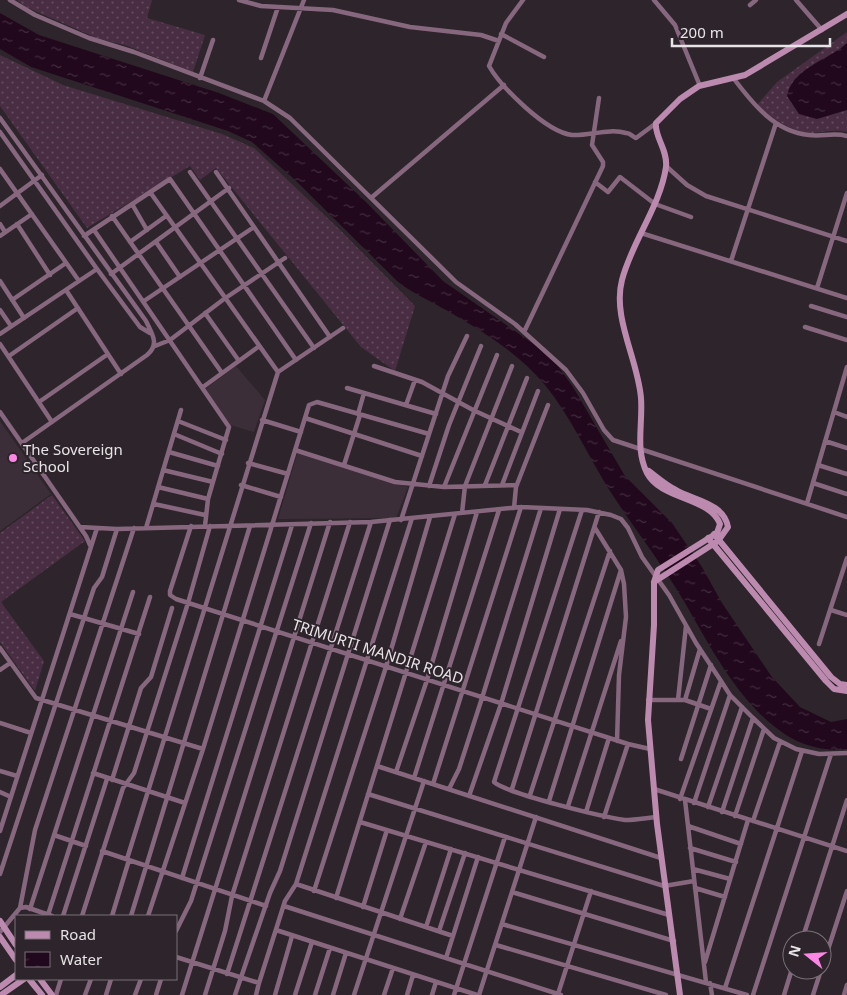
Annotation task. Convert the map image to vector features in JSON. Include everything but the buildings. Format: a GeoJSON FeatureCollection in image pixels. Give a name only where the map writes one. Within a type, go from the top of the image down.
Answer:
{"type":"FeatureCollection","features":[{"type":"Feature","properties":{"kind":"street"},"geometry":{"type":"LineString","coordinates":[[10,0],[35,15],[89,38],[134,52],[200,78],[264,100],[290,118],[456,282],[524,332],[550,355],[574,380],[609,437],[640,450],[847,517]]}},
{"type":"Feature","properties":{"kind":"street"},"geometry":{"type":"LineString","coordinates":[[238,0],[257,6],[333,10],[410,27],[481,35],[499,40]]}},
{"type":"Feature","properties":{"kind":"street"},"geometry":{"type":"LineString","coordinates":[[264,100],[304,0]]}},
{"type":"Feature","properties":{"kind":"street"},"geometry":{"type":"LineString","coordinates":[[523,0],[510,15],[490,66],[504,85],[531,112],[557,130],[574,135],[626,132],[636,138],[655,124],[680,99],[700,86],[734,79],[754,70],[847,14]]}},
{"type":"Feature","properties":{"kind":"street"},"geometry":{"type":"LineString","coordinates":[[654,0],[675,25],[700,86]]}},
{"type":"Feature","properties":{"kind":"street"},"geometry":{"type":"LineString","coordinates":[[750,5],[756,0]]}},
{"type":"Feature","properties":{"kind":"street"},"geometry":{"type":"LineString","coordinates":[[796,0],[822,30]]}},
{"type":"Feature","properties":{"kind":"street"},"geometry":{"type":"LineString","coordinates":[[261,58],[278,6]]}},
{"type":"Feature","properties":{"kind":"street"},"geometry":{"type":"LineString","coordinates":[[501,34],[544,56]]}},
{"type":"Feature","properties":{"kind":"street"},"geometry":{"type":"LineString","coordinates":[[200,78],[213,40]]}},
{"type":"Feature","properties":{"kind":"street"},"geometry":{"type":"LineString","coordinates":[[734,79],[762,113],[776,123],[808,135],[833,133],[847,136]]}},
{"type":"Feature","properties":{"kind":"street"},"geometry":{"type":"LineString","coordinates":[[371,198],[504,85]]}},
{"type":"Feature","properties":{"kind":"street"},"geometry":{"type":"LineString","coordinates":[[524,332],[604,163],[593,148],[599,98]]}},
{"type":"Feature","properties":{"kind":"street"},"geometry":{"type":"LineString","coordinates":[[0,118],[146,321],[155,346]]}},
{"type":"Feature","properties":{"kind":"street"},"geometry":{"type":"LineString","coordinates":[[731,261],[776,123]]}},
{"type":"Feature","properties":{"kind":"street"},"geometry":{"type":"LineString","coordinates":[[655,124],[665,150],[666,166],[655,204],[624,272],[619,296],[620,311],[641,397],[640,450],[649,475],[664,488],[705,508],[715,516],[720,527],[711,536],[657,576],[648,700],[650,749],[664,886],[674,941],[680,995]]}},
{"type":"Feature","properties":{"kind":"street"},"geometry":{"type":"LineString","coordinates":[[0,132],[140,327],[152,334]]}},
{"type":"Feature","properties":{"kind":"street"},"geometry":{"type":"LineString","coordinates":[[666,166],[696,191],[748,210],[847,241]]}},
{"type":"Feature","properties":{"kind":"street"},"geometry":{"type":"LineString","coordinates":[[0,169],[79,281]]}},
{"type":"Feature","properties":{"kind":"street"},"geometry":{"type":"LineString","coordinates":[[190,172],[314,348]]}},
{"type":"Feature","properties":{"kind":"street"},"geometry":{"type":"LineString","coordinates":[[216,172],[229,188],[330,337]]}},
{"type":"Feature","properties":{"kind":"street"},"geometry":{"type":"LineString","coordinates":[[0,206],[42,175]]}},
{"type":"Feature","properties":{"kind":"street"},"geometry":{"type":"LineString","coordinates":[[0,180],[5,177]]}},
{"type":"Feature","properties":{"kind":"street"},"geometry":{"type":"LineString","coordinates":[[595,182],[608,192],[620,177],[655,204],[691,217]]}},
{"type":"Feature","properties":{"kind":"street"},"geometry":{"type":"LineString","coordinates":[[84,236],[170,179],[296,360]]}},
{"type":"Feature","properties":{"kind":"street"},"geometry":{"type":"LineString","coordinates":[[112,274],[229,188]]}},
{"type":"Feature","properties":{"kind":"street"},"geometry":{"type":"LineString","coordinates":[[150,192],[258,347],[278,372]]}},
{"type":"Feature","properties":{"kind":"street"},"geometry":{"type":"LineString","coordinates":[[817,288],[847,193]]}},
{"type":"Feature","properties":{"kind":"street"},"geometry":{"type":"LineString","coordinates":[[132,204],[147,230]]}},
{"type":"Feature","properties":{"kind":"street"},"geometry":{"type":"LineString","coordinates":[[0,236],[32,214]]}},
{"type":"Feature","properties":{"kind":"street"},"geometry":{"type":"LineString","coordinates":[[112,216],[222,373]]}},
{"type":"Feature","properties":{"kind":"street"},"geometry":{"type":"LineString","coordinates":[[130,242],[166,216]]}},
{"type":"Feature","properties":{"kind":"street"},"geometry":{"type":"LineString","coordinates":[[0,224],[6,232]]}},
{"type":"Feature","properties":{"kind":"street"},"geometry":{"type":"LineString","coordinates":[[17,224],[50,275]]}},
{"type":"Feature","properties":{"kind":"street"},"geometry":{"type":"LineString","coordinates":[[144,301],[254,227]]}},
{"type":"Feature","properties":{"kind":"street"},"geometry":{"type":"LineString","coordinates":[[82,915],[125,784],[134,773],[188,604],[207,526],[205,514],[208,499],[230,427],[94,230]]}},
{"type":"Feature","properties":{"kind":"street"},"geometry":{"type":"LineString","coordinates":[[641,233],[847,298]]}},
{"type":"Feature","properties":{"kind":"street"},"geometry":{"type":"LineString","coordinates":[[156,242],[180,277]]}},
{"type":"Feature","properties":{"kind":"street"},"geometry":{"type":"LineString","coordinates":[[22,443],[121,374],[147,355],[155,346],[170,340],[224,299],[285,258]]}},
{"type":"Feature","properties":{"kind":"street"},"geometry":{"type":"LineString","coordinates":[[12,300],[66,264]]}},
{"type":"Feature","properties":{"kind":"street"},"geometry":{"type":"LineString","coordinates":[[0,334],[97,269]]}},
{"type":"Feature","properties":{"kind":"street"},"geometry":{"type":"LineString","coordinates":[[0,281],[24,318]]}},
{"type":"Feature","properties":{"kind":"street"},"geometry":{"type":"LineString","coordinates":[[66,290],[121,374]]}},
{"type":"Feature","properties":{"kind":"street"},"geometry":{"type":"LineString","coordinates":[[811,306],[847,317]]}},
{"type":"Feature","properties":{"kind":"street"},"geometry":{"type":"LineString","coordinates":[[8,356],[78,308]]}},
{"type":"Feature","properties":{"kind":"street"},"geometry":{"type":"LineString","coordinates":[[0,310],[11,326]]}},
{"type":"Feature","properties":{"kind":"street"},"geometry":{"type":"LineString","coordinates":[[205,313],[239,361]]}},
{"type":"Feature","properties":{"kind":"street"},"geometry":{"type":"LineString","coordinates":[[805,327],[847,340]]}},
{"type":"Feature","properties":{"kind":"street"},"geometry":{"type":"LineString","coordinates":[[112,915],[241,485],[278,372],[344,328]]}},
{"type":"Feature","properties":{"kind":"street"},"geometry":{"type":"LineString","coordinates":[[400,520],[454,360],[467,336]]}},
{"type":"Feature","properties":{"kind":"street"},"geometry":{"type":"LineString","coordinates":[[0,344],[52,422]]}},
{"type":"Feature","properties":{"kind":"street"},"geometry":{"type":"LineString","coordinates":[[429,486],[458,402],[481,346]]}},
{"type":"Feature","properties":{"kind":"street"},"geometry":{"type":"LineString","coordinates":[[203,387],[258,347]]}},
{"type":"Feature","properties":{"kind":"street"},"geometry":{"type":"LineString","coordinates":[[39,402],[108,354]]}},
{"type":"Feature","properties":{"kind":"street"},"geometry":{"type":"LineString","coordinates":[[444,487],[473,410],[497,355]]}},
{"type":"Feature","properties":{"kind":"street"},"geometry":{"type":"LineString","coordinates":[[374,366],[415,380],[521,432]]}},
{"type":"Feature","properties":{"kind":"street"},"geometry":{"type":"LineString","coordinates":[[462,513],[465,486],[490,418],[512,366]]}},
{"type":"Feature","properties":{"kind":"street"},"geometry":{"type":"LineString","coordinates":[[807,504],[847,367]]}},
{"type":"Feature","properties":{"kind":"street"},"geometry":{"type":"LineString","coordinates":[[485,485],[527,378]]}},
{"type":"Feature","properties":{"kind":"street"},"geometry":{"type":"LineString","coordinates":[[406,405],[415,380]]}},
{"type":"Feature","properties":{"kind":"street"},"geometry":{"type":"LineString","coordinates":[[347,388],[436,414]]}},
{"type":"Feature","properties":{"kind":"street"},"geometry":{"type":"LineString","coordinates":[[502,485],[538,391]]}},
{"type":"Feature","properties":{"kind":"street"},"geometry":{"type":"LineString","coordinates":[[344,466],[364,393]]}},
{"type":"Feature","properties":{"kind":"street"},"geometry":{"type":"LineString","coordinates":[[148,915],[186,803],[309,405],[314,402],[429,434]]}},
{"type":"Feature","properties":{"kind":"street"},"geometry":{"type":"LineString","coordinates":[[514,508],[517,485],[548,405]]}},
{"type":"Feature","properties":{"kind":"street"},"geometry":{"type":"LineString","coordinates":[[146,528],[181,410]]}},
{"type":"Feature","properties":{"kind":"street"},"geometry":{"type":"LineString","coordinates":[[0,412],[89,539],[91,546]]}},
{"type":"Feature","properties":{"kind":"street"},"geometry":{"type":"LineString","coordinates":[[834,412],[847,417]]}},
{"type":"Feature","properties":{"kind":"street"},"geometry":{"type":"LineString","coordinates":[[305,418],[422,456]]}},
{"type":"Feature","properties":{"kind":"street"},"geometry":{"type":"LineString","coordinates":[[262,420],[301,432]]}},
{"type":"Feature","properties":{"kind":"street"},"geometry":{"type":"LineString","coordinates":[[178,421],[226,440]]}},
{"type":"Feature","properties":{"kind":"street"},"geometry":{"type":"LineString","coordinates":[[174,434],[222,454]]}},
{"type":"Feature","properties":{"kind":"street"},"geometry":{"type":"LineString","coordinates":[[825,441],[847,448]]}},
{"type":"Feature","properties":{"kind":"street"},"geometry":{"type":"LineString","coordinates":[[295,450],[388,480],[444,487],[517,485]]}},
{"type":"Feature","properties":{"kind":"street"},"geometry":{"type":"LineString","coordinates":[[169,452],[218,466]]}},
{"type":"Feature","properties":{"kind":"street"},"geometry":{"type":"LineString","coordinates":[[248,463],[288,474]]}},
{"type":"Feature","properties":{"kind":"street"},"geometry":{"type":"LineString","coordinates":[[818,464],[847,474]]}},
{"type":"Feature","properties":{"kind":"street"},"geometry":{"type":"LineString","coordinates":[[645,468],[677,490],[705,502],[721,513],[728,527],[716,542],[657,576]]}},
{"type":"Feature","properties":{"kind":"street"},"geometry":{"type":"LineString","coordinates":[[163,470],[213,482]]}},
{"type":"Feature","properties":{"kind":"street"},"geometry":{"type":"LineString","coordinates":[[813,483],[847,494]]}},
{"type":"Feature","properties":{"kind":"street"},"geometry":{"type":"LineString","coordinates":[[241,485],[281,497]]}},
{"type":"Feature","properties":{"kind":"street"},"geometry":{"type":"LineString","coordinates":[[158,487],[208,499]]}},
{"type":"Feature","properties":{"kind":"street"},"geometry":{"type":"LineString","coordinates":[[154,504],[205,514]]}},
{"type":"Feature","properties":{"kind":"street"},"geometry":{"type":"LineString","coordinates":[[80,527],[117,529],[371,522],[514,508],[599,512],[621,519],[700,650],[721,681],[730,694],[764,729],[780,742],[802,751],[831,754],[847,753]]}},
{"type":"Feature","properties":{"kind":"street"},"geometry":{"type":"LineString","coordinates":[[433,784],[521,508]]}},
{"type":"Feature","properties":{"kind":"street"},"geometry":{"type":"LineString","coordinates":[[450,789],[459,769],[482,698],[541,508]]}},
{"type":"Feature","properties":{"kind":"street"},"geometry":{"type":"LineString","coordinates":[[469,796],[501,704],[560,509]]}},
{"type":"Feature","properties":{"kind":"street"},"geometry":{"type":"LineString","coordinates":[[414,778],[499,510]]}},
{"type":"Feature","properties":{"kind":"street"},"geometry":{"type":"LineString","coordinates":[[582,510],[516,709],[494,782],[604,817],[627,820],[656,817]]}},
{"type":"Feature","properties":{"kind":"street"},"geometry":{"type":"LineString","coordinates":[[396,772],[427,680],[477,512]]}},
{"type":"Feature","properties":{"kind":"street"},"geometry":{"type":"LineString","coordinates":[[512,789],[599,512]]}},
{"type":"Feature","properties":{"kind":"street"},"geometry":{"type":"LineString","coordinates":[[336,898],[455,514]]}},
{"type":"Feature","properties":{"kind":"street"},"geometry":{"type":"LineString","coordinates":[[314,891],[386,667],[430,517]]}},
{"type":"Feature","properties":{"kind":"street"},"geometry":{"type":"LineString","coordinates":[[256,995],[284,906],[296,884],[412,518]]}},
{"type":"Feature","properties":{"kind":"street"},"geometry":{"type":"LineString","coordinates":[[235,995],[280,871],[390,520]]}},
{"type":"Feature","properties":{"kind":"street"},"geometry":{"type":"LineString","coordinates":[[182,995],[330,522]]}},
{"type":"Feature","properties":{"kind":"street"},"geometry":{"type":"LineString","coordinates":[[205,995],[214,969],[232,896],[350,522]]}},
{"type":"Feature","properties":{"kind":"street"},"geometry":{"type":"LineString","coordinates":[[228,974],[371,522]]}},
{"type":"Feature","properties":{"kind":"street"},"geometry":{"type":"LineString","coordinates":[[178,927],[189,906],[311,523]]}},
{"type":"Feature","properties":{"kind":"street"},"geometry":{"type":"LineString","coordinates":[[182,878],[292,524]]}},
{"type":"Feature","properties":{"kind":"street","name":"TRIMURTI MANDIR ROAD"},"geometry":{"type":"LineString","coordinates":[[191,526],[169,594],[188,604],[617,741],[650,749]]}},
{"type":"Feature","properties":{"kind":"street"},"geometry":{"type":"LineString","coordinates":[[130,915],[250,526]]}},
{"type":"Feature","properties":{"kind":"street"},"geometry":{"type":"LineString","coordinates":[[0,831],[97,528]]}},
{"type":"Feature","properties":{"kind":"street"},"geometry":{"type":"LineString","coordinates":[[15,943],[2,927],[20,908],[35,830],[134,528]]}},
{"type":"Feature","properties":{"kind":"street"},"geometry":{"type":"LineString","coordinates":[[595,528],[621,570],[624,584],[625,630],[619,675],[617,741]]}},
{"type":"Feature","properties":{"kind":"street"},"geometry":{"type":"LineString","coordinates":[[0,874],[94,588],[102,577],[117,529]]}},
{"type":"Feature","properties":{"kind":"street"},"geometry":{"type":"LineString","coordinates":[[711,536],[831,677],[840,684],[847,685]]}},
{"type":"Feature","properties":{"kind":"street"},"geometry":{"type":"LineString","coordinates":[[716,542],[826,681],[834,688],[847,691]]}},
{"type":"Feature","properties":{"kind":"street"},"geometry":{"type":"LineString","coordinates":[[530,795],[610,551]]}},
{"type":"Feature","properties":{"kind":"street"},"geometry":{"type":"LineString","coordinates":[[820,644],[847,558]]}},
{"type":"Feature","properties":{"kind":"street"},"geometry":{"type":"LineString","coordinates":[[549,801],[621,570]]}},
{"type":"Feature","properties":{"kind":"street"},"geometry":{"type":"LineString","coordinates":[[30,909],[133,592]]}},
{"type":"Feature","properties":{"kind":"street"},"geometry":{"type":"LineString","coordinates":[[50,915],[71,841],[150,597]]}},
{"type":"Feature","properties":{"kind":"street"},"geometry":{"type":"LineString","coordinates":[[62,915],[141,688],[151,677],[172,608]]}},
{"type":"Feature","properties":{"kind":"street"},"geometry":{"type":"LineString","coordinates":[[830,610],[847,615]]}},
{"type":"Feature","properties":{"kind":"street"},"geometry":{"type":"LineString","coordinates":[[70,614],[139,634]]}},
{"type":"Feature","properties":{"kind":"street"},"geometry":{"type":"LineString","coordinates":[[678,700],[686,626]]}},
{"type":"Feature","properties":{"kind":"street"},"geometry":{"type":"LineString","coordinates":[[568,806],[625,630]]}},
{"type":"Feature","properties":{"kind":"street"},"geometry":{"type":"LineString","coordinates":[[0,648],[32,695],[42,700],[203,749]]}},
{"type":"Feature","properties":{"kind":"street"},"geometry":{"type":"LineString","coordinates":[[684,700],[700,650]]}},
{"type":"Feature","properties":{"kind":"street"},"geometry":{"type":"LineString","coordinates":[[0,670],[10,663]]}},
{"type":"Feature","properties":{"kind":"street"},"geometry":{"type":"LineString","coordinates":[[681,759],[711,665]]}},
{"type":"Feature","properties":{"kind":"street"},"geometry":{"type":"LineString","coordinates":[[712,995],[704,964],[688,826],[683,799],[721,681]]}},
{"type":"Feature","properties":{"kind":"street"},"geometry":{"type":"LineString","coordinates":[[694,803],[730,694]]}},
{"type":"Feature","properties":{"kind":"street"},"geometry":{"type":"LineString","coordinates":[[648,700],[684,700],[711,709]]}},
{"type":"Feature","properties":{"kind":"street"},"geometry":{"type":"LineString","coordinates":[[708,807],[742,707]]}},
{"type":"Feature","properties":{"kind":"street"},"geometry":{"type":"LineString","coordinates":[[722,812],[753,718]]}},
{"type":"Feature","properties":{"kind":"street"},"geometry":{"type":"LineString","coordinates":[[0,723],[31,733]]}},
{"type":"Feature","properties":{"kind":"street"},"geometry":{"type":"LineString","coordinates":[[735,816],[764,729]]}},
{"type":"Feature","properties":{"kind":"street"},"geometry":{"type":"LineString","coordinates":[[586,812],[609,738]]}},
{"type":"Feature","properties":{"kind":"street"},"geometry":{"type":"LineString","coordinates":[[704,964],[730,879],[780,742]]}},
{"type":"Feature","properties":{"kind":"street"},"geometry":{"type":"LineString","coordinates":[[604,817],[628,744]]}},
{"type":"Feature","properties":{"kind":"street"},"geometry":{"type":"LineString","coordinates":[[725,988],[802,751]]}},
{"type":"Feature","properties":{"kind":"street"},"geometry":{"type":"LineString","coordinates":[[753,995],[831,754]]}},
{"type":"Feature","properties":{"kind":"street"},"geometry":{"type":"LineString","coordinates":[[377,766],[661,858]]}},
{"type":"Feature","properties":{"kind":"street"},"geometry":{"type":"LineString","coordinates":[[0,771],[17,776]]}},
{"type":"Feature","properties":{"kind":"street"},"geometry":{"type":"LineString","coordinates":[[93,773],[186,803]]}},
{"type":"Feature","properties":{"kind":"street"},"geometry":{"type":"LineString","coordinates":[[354,995],[424,781]]}},
{"type":"Feature","properties":{"kind":"street"},"geometry":{"type":"LineString","coordinates":[[654,789],[847,851]]}},
{"type":"Feature","properties":{"kind":"street"},"geometry":{"type":"LineString","coordinates":[[0,792],[11,796]]}},
{"type":"Feature","properties":{"kind":"street"},"geometry":{"type":"LineString","coordinates":[[368,794],[664,886],[694,882]]}},
{"type":"Feature","properties":{"kind":"street"},"geometry":{"type":"LineString","coordinates":[[805,930],[847,800]]}},
{"type":"Feature","properties":{"kind":"street"},"geometry":{"type":"LineString","coordinates":[[276,930],[478,995],[536,817]]}},
{"type":"Feature","properties":{"kind":"street"},"geometry":{"type":"LineString","coordinates":[[360,822],[669,915]]}},
{"type":"Feature","properties":{"kind":"street"},"geometry":{"type":"LineString","coordinates":[[688,826],[742,844]]}},
{"type":"Feature","properties":{"kind":"street"},"geometry":{"type":"LineString","coordinates":[[363,907],[387,830]]}},
{"type":"Feature","properties":{"kind":"street"},"geometry":{"type":"LineString","coordinates":[[54,835],[86,846]]}},
{"type":"Feature","properties":{"kind":"street"},"geometry":{"type":"LineString","coordinates":[[454,995],[505,837]]}},
{"type":"Feature","properties":{"kind":"street"},"geometry":{"type":"LineString","coordinates":[[400,919],[426,842]]}},
{"type":"Feature","properties":{"kind":"street"},"geometry":{"type":"LineString","coordinates":[[690,848],[736,862]]}},
{"type":"Feature","properties":{"kind":"street"},"geometry":{"type":"LineString","coordinates":[[426,927],[451,850]]}},
{"type":"Feature","properties":{"kind":"street"},"geometry":{"type":"LineString","coordinates":[[102,851],[266,906]]}},
{"type":"Feature","properties":{"kind":"street"},"geometry":{"type":"LineString","coordinates":[[439,931],[465,853]]}},
{"type":"Feature","properties":{"kind":"street"},"geometry":{"type":"LineString","coordinates":[[446,958],[478,857]]}},
{"type":"Feature","properties":{"kind":"street"},"geometry":{"type":"LineString","coordinates":[[693,869],[730,879]]}},
{"type":"Feature","properties":{"kind":"street"},"geometry":{"type":"LineString","coordinates":[[296,884],[453,936]]}},
{"type":"Feature","properties":{"kind":"street"},"geometry":{"type":"LineString","coordinates":[[695,888],[725,897]]}},
{"type":"Feature","properties":{"kind":"street"},"geometry":{"type":"LineString","coordinates":[[284,906],[559,995],[566,967],[591,891]]}},
{"type":"Feature","properties":{"kind":"street"},"geometry":{"type":"LineString","coordinates":[[832,938],[847,891]]}},
{"type":"Feature","properties":{"kind":"street"},"geometry":{"type":"LineString","coordinates":[[512,892],[674,941]]}},
{"type":"Feature","properties":{"kind":"street"},"geometry":{"type":"LineString","coordinates":[[20,908],[30,909],[47,915]]}},
{"type":"Feature","properties":{"kind":"street"},"geometry":{"type":"LineString","coordinates":[[502,924],[748,995]]}},
{"type":"Feature","properties":{"kind":"street"},"geometry":{"type":"LineString","coordinates":[[275,995],[292,936]]}},
{"type":"Feature","properties":{"kind":"street"},"geometry":{"type":"LineString","coordinates":[[0,937],[15,959]]}},
{"type":"Feature","properties":{"kind":"street"},"geometry":{"type":"LineString","coordinates":[[295,995],[312,942]]}},
{"type":"Feature","properties":{"kind":"street"},"geometry":{"type":"LineString","coordinates":[[496,944],[566,967],[666,995]]}},
{"type":"Feature","properties":{"kind":"street"},"geometry":{"type":"LineString","coordinates":[[315,995],[330,948]]}},
{"type":"Feature","properties":{"kind":"street"},"geometry":{"type":"LineString","coordinates":[[333,995],[346,953]]}},
{"type":"Feature","properties":{"kind":"street"},"geometry":{"type":"LineString","coordinates":[[178,958],[259,983]]}},
{"type":"Feature","properties":{"kind":"street"},"geometry":{"type":"LineString","coordinates":[[384,995],[393,968]]}},
{"type":"Feature","properties":{"kind":"street"},"geometry":{"type":"LineString","coordinates":[[407,995],[413,975]]}},
{"type":"Feature","properties":{"kind":"street"},"geometry":{"type":"LineString","coordinates":[[0,987],[15,976]]}},
{"type":"Feature","properties":{"kind":"street"},"geometry":{"type":"LineString","coordinates":[[1,995],[23,980]]}},
{"type":"Feature","properties":{"kind":"street"},"geometry":{"type":"LineString","coordinates":[[30,980],[42,995]]}},
{"type":"Feature","properties":{"kind":"street"},"geometry":{"type":"LineString","coordinates":[[41,980],[52,995]]}},
{"type":"Feature","properties":{"kind":"street"},"geometry":{"type":"LineString","coordinates":[[56,995],[62,980]]}},
{"type":"Feature","properties":{"kind":"street"},"geometry":{"type":"LineString","coordinates":[[86,995],[91,980]]}},
{"type":"Feature","properties":{"kind":"street"},"geometry":{"type":"LineString","coordinates":[[106,995],[111,980]]}},
{"type":"Feature","properties":{"kind":"street"},"geometry":{"type":"LineString","coordinates":[[135,995],[141,980]]}},
{"type":"Feature","properties":{"kind":"street"},"geometry":{"type":"LineString","coordinates":[[156,995],[161,980]]}},
{"type":"Feature","properties":{"kind":"street"},"geometry":{"type":"LineString","coordinates":[[784,995],[789,980]]}},
{"type":"Feature","properties":{"kind":"street"},"geometry":{"type":"LineString","coordinates":[[813,995],[818,980]]}},
{"type":"Feature","properties":{"kind":"street"},"geometry":{"type":"LineString","coordinates":[[432,995],[436,982]]}},
{"type":"Feature","properties":{"kind":"street"},"geometry":{"type":"LineString","coordinates":[[844,995],[847,985]]}},
{"type":"Feature","properties":{"kind":"shaded area"},"geometry":{"type":"Polygon","coordinates":[[[17,0],[152,0],[147,18],[205,35],[193,72],[125,45],[99,39],[26,7],[17,0]]]}},
{"type":"Feature","properties":{"kind":"shaded area"},"geometry":{"type":"Polygon","coordinates":[[[847,32],[847,132],[805,133],[798,131],[775,119],[757,105],[777,82],[847,32]]]}},
{"type":"Feature","properties":{"kind":"shaded area"},"geometry":{"type":"Polygon","coordinates":[[[0,55],[63,85],[222,134],[254,148],[340,230],[415,306],[395,371],[361,347],[216,168],[200,180],[190,166],[87,228],[0,106],[0,55]]]}},
{"type":"Feature","properties":{"kind":"shaded area"},"geometry":{"type":"Polygon","coordinates":[[[236,366],[265,400],[254,432],[230,425],[205,389],[236,366]]]}},
{"type":"Feature","properties":{"kind":"shaded area","name":"The Sovereign School"},"geometry":{"type":"Polygon","coordinates":[[[0,421],[51,494],[0,531],[0,421]]]}},
{"type":"Feature","properties":{"kind":"shaded area"},"geometry":{"type":"Polygon","coordinates":[[[298,451],[408,487],[396,518],[278,519],[298,451]]]}},
{"type":"Feature","properties":{"kind":"shaded area"},"geometry":{"type":"Polygon","coordinates":[[[52,495],[85,541],[1,602],[44,661],[35,691],[0,642],[0,533],[52,495]]]}},
{"type":"Feature","properties":{"kind":"water"},"geometry":{"type":"Polygon","coordinates":[[[0,13],[39,35],[219,93],[273,114],[367,203],[443,281],[538,347],[558,366],[573,387],[625,476],[672,523],[702,567],[722,603],[772,677],[800,707],[831,722],[847,719],[847,749],[823,749],[793,739],[769,722],[740,691],[714,654],[674,584],[610,491],[563,410],[545,385],[521,361],[479,330],[397,281],[295,180],[252,142],[228,131],[31,67],[0,49],[0,13]]]}},
{"type":"Feature","properties":{"kind":"water"},"geometry":{"type":"Polygon","coordinates":[[[847,43],[847,110],[817,119],[799,114],[787,96],[790,86],[803,71],[847,43]]]}},
{"type":"Feature","properties":{"kind":"place","name":"The Sovereign School"},"geometry":{"type":"Point","coordinates":[13,458]}}]}
